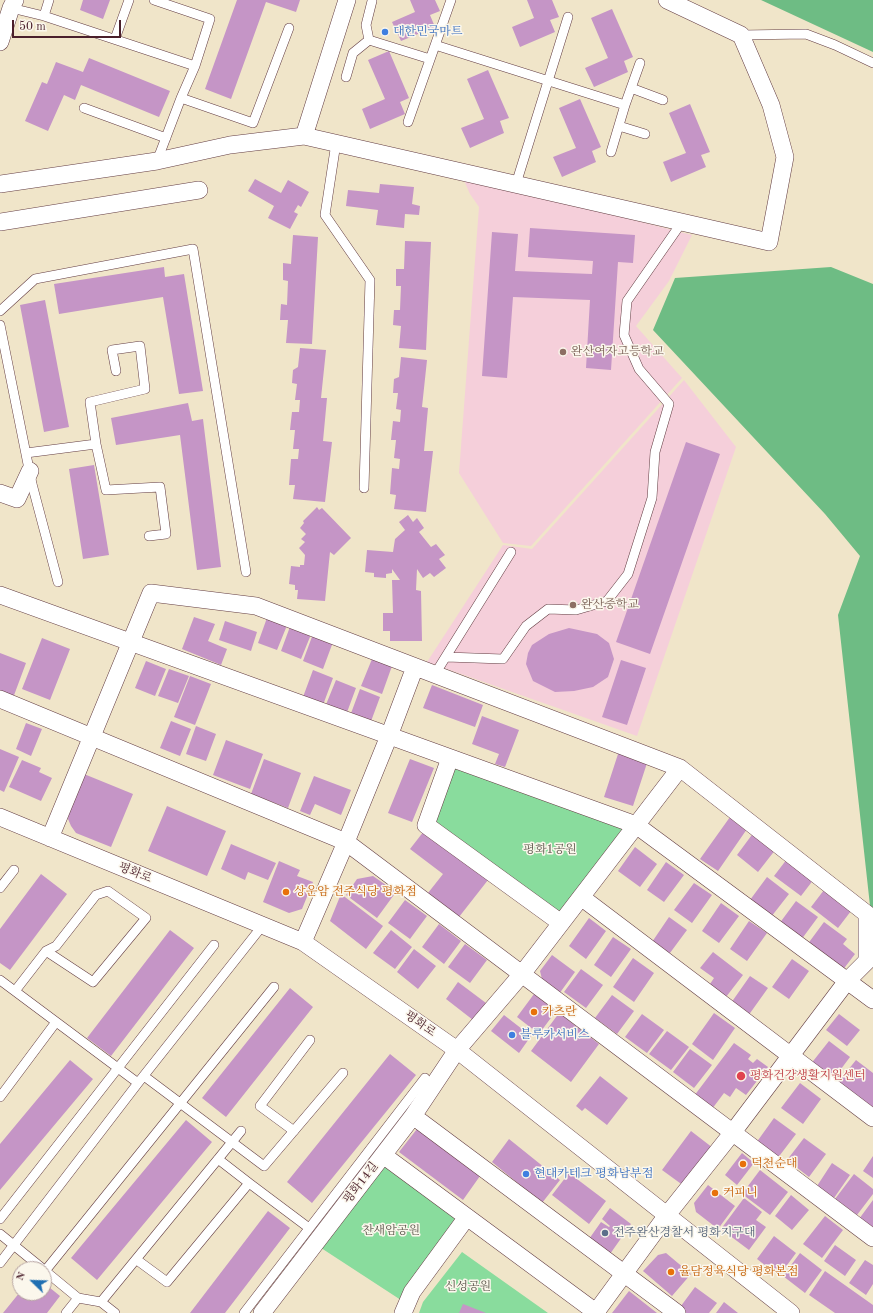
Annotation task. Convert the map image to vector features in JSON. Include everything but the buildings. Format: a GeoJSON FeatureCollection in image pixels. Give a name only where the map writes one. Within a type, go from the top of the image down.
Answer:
{"type":"FeatureCollection","features":[{"type":"Feature","properties":{"kind":"street"},"geometry":{"type":"LineString","coordinates":[[304,136],[347,0]]}},
{"type":"Feature","properties":{"kind":"street"},"geometry":{"type":"LineString","coordinates":[[0,184],[158,161],[230,145],[304,136],[769,242],[785,157],[771,105],[741,35],[667,0]]}},
{"type":"Feature","properties":{"kind":"street"},"geometry":{"type":"LineString","coordinates":[[0,42],[13,4]]}},
{"type":"Feature","properties":{"kind":"street"},"geometry":{"type":"LineString","coordinates":[[0,222],[199,190]]}},
{"type":"Feature","properties":{"kind":"street"},"geometry":{"type":"LineString","coordinates":[[0,493],[17,499],[30,470]]}},
{"type":"Feature","properties":{"kind":"street"},"geometry":{"type":"LineString","coordinates":[[50,838],[151,593],[256,606],[680,768],[867,914],[867,961],[847,980],[733,1132],[667,1215],[597,1312],[383,1155]]}},
{"type":"Feature","properties":{"kind":"street"},"geometry":{"type":"LineString","coordinates":[[0,595],[636,825],[873,1000]]}},
{"type":"Feature","properties":{"kind":"street"},"geometry":{"type":"LineString","coordinates":[[303,942],[346,842],[415,667]]}},
{"type":"Feature","properties":{"kind":"street"},"geometry":{"type":"LineString","coordinates":[[0,699],[346,842],[873,1238]]}},
{"type":"Feature","properties":{"kind":"street"},"geometry":{"type":"LineString","coordinates":[[450,758],[426,825],[561,923]]}},
{"type":"Feature","properties":{"kind":"street","name":"평화14길"},"geometry":{"type":"LineString","coordinates":[[262,1313],[413,1116],[457,1050],[522,974],[680,768]]}},
{"type":"Feature","properties":{"kind":"street","name":"평화로"},"geometry":{"type":"LineString","coordinates":[[0,817],[303,942],[457,1050],[791,1313]]}},
{"type":"Feature","properties":{"kind":"street"},"geometry":{"type":"LineString","coordinates":[[582,897],[873,1118]]}},
{"type":"Feature","properties":{"kind":"street"},"geometry":{"type":"LineString","coordinates":[[413,1116],[677,1313]]}},
{"type":"Feature","properties":{"kind":"street"},"geometry":{"type":"LineString","coordinates":[[403,1313],[412,1292],[467,1218]]}},
{"type":"Feature","properties":{"kind":"lane"},"geometry":{"type":"LineString","coordinates":[[44,16],[49,0]]}},
{"type":"Feature","properties":{"kind":"lane"},"geometry":{"type":"LineString","coordinates":[[115,40],[129,0]]}},
{"type":"Feature","properties":{"kind":"lane"},"geometry":{"type":"LineString","coordinates":[[154,0],[210,19],[158,161]]}},
{"type":"Feature","properties":{"kind":"lane"},"geometry":{"type":"LineString","coordinates":[[408,122],[451,0]]}},
{"type":"Feature","properties":{"kind":"lane"},"geometry":{"type":"LineString","coordinates":[[369,40],[366,25],[372,1]]}},
{"type":"Feature","properties":{"kind":"lane"},"geometry":{"type":"LineString","coordinates":[[13,4],[44,16],[194,66]]}},
{"type":"Feature","properties":{"kind":"lane"},"geometry":{"type":"LineString","coordinates":[[516,184],[568,17]]}},
{"type":"Feature","properties":{"kind":"lane"},"geometry":{"type":"LineString","coordinates":[[181,98],[253,122],[289,28]]}},
{"type":"Feature","properties":{"kind":"lane"},"geometry":{"type":"LineString","coordinates":[[741,35],[806,34],[873,62]]}},
{"type":"Feature","properties":{"kind":"lane"},"geometry":{"type":"LineString","coordinates":[[369,40],[430,59]]}},
{"type":"Feature","properties":{"kind":"lane"},"geometry":{"type":"LineString","coordinates":[[346,77],[353,53],[369,40]]}},
{"type":"Feature","properties":{"kind":"lane"},"geometry":{"type":"LineString","coordinates":[[435,45],[625,105]]}},
{"type":"Feature","properties":{"kind":"lane"},"geometry":{"type":"LineString","coordinates":[[611,152],[625,105],[640,63]]}},
{"type":"Feature","properties":{"kind":"lane"},"geometry":{"type":"LineString","coordinates":[[631,88],[663,100]]}},
{"type":"Feature","properties":{"kind":"lane"},"geometry":{"type":"LineString","coordinates":[[84,108],[166,138]]}},
{"type":"Feature","properties":{"kind":"lane"},"geometry":{"type":"LineString","coordinates":[[619,126],[645,134]]}},
{"type":"Feature","properties":{"kind":"lane"},"geometry":{"type":"LineString","coordinates":[[336,143],[325,215],[370,280],[364,488]]}},
{"type":"Feature","properties":{"kind":"lane"},"geometry":{"type":"LineString","coordinates":[[446,657],[503,659],[526,626],[548,610],[576,610],[607,601],[628,574],[652,498],[654,452],[669,404],[639,369],[624,335],[627,302],[682,222]]}},
{"type":"Feature","properties":{"kind":"lane"},"geometry":{"type":"LineString","coordinates":[[0,311],[35,279],[193,249],[246,572]]}},
{"type":"Feature","properties":{"kind":"lane"},"geometry":{"type":"LineString","coordinates":[[0,326],[26,453],[58,582]]}},
{"type":"Feature","properties":{"kind":"lane"},"geometry":{"type":"LineString","coordinates":[[116,371],[112,350],[140,346],[146,389],[90,402],[96,444],[106,490],[160,487],[166,534],[149,536]]}},
{"type":"Feature","properties":{"kind":"lane"},"geometry":{"type":"LineString","coordinates":[[26,453],[96,444]]}},
{"type":"Feature","properties":{"kind":"lane"},"geometry":{"type":"LineString","coordinates":[[435,674],[511,552]]}},
{"type":"Feature","properties":{"kind":"lane"},"geometry":{"type":"LineString","coordinates":[[0,888],[14,870]]}},
{"type":"Feature","properties":{"kind":"lane"},"geometry":{"type":"LineString","coordinates":[[15,991],[46,951],[56,946],[96,895],[108,891],[146,918],[93,982],[46,951]]}},
{"type":"Feature","properties":{"kind":"lane"},"geometry":{"type":"LineString","coordinates":[[0,1263],[263,925]]}},
{"type":"Feature","properties":{"kind":"lane"},"geometry":{"type":"LineString","coordinates":[[0,1219],[214,945]]}},
{"type":"Feature","properties":{"kind":"lane"},"geometry":{"type":"LineString","coordinates":[[0,980],[118,1068],[180,1103],[264,1166],[343,1073]]}},
{"type":"Feature","properties":{"kind":"lane"},"geometry":{"type":"LineString","coordinates":[[51,1261],[274,987]]}},
{"type":"Feature","properties":{"kind":"lane"},"geometry":{"type":"LineString","coordinates":[[0,1096],[56,1022]]}},
{"type":"Feature","properties":{"kind":"lane"},"geometry":{"type":"LineString","coordinates":[[294,1131],[260,1106],[310,1040]]}},
{"type":"Feature","properties":{"kind":"lane"},"geometry":{"type":"LineString","coordinates":[[244,1313],[425,1078]]}},
{"type":"Feature","properties":{"kind":"lane"},"geometry":{"type":"LineString","coordinates":[[101,1302],[137,1260],[241,1131]]}},
{"type":"Feature","properties":{"kind":"lane"},"geometry":{"type":"LineString","coordinates":[[218,1159],[310,1228]]}},
{"type":"Feature","properties":{"kind":"lane"},"geometry":{"type":"LineString","coordinates":[[137,1260],[167,1282],[249,1183]]}},
{"type":"Feature","properties":{"kind":"lane"},"geometry":{"type":"LineString","coordinates":[[0,1234],[33,1261]]}},
{"type":"Feature","properties":{"kind":"lane"},"geometry":{"type":"LineString","coordinates":[[52,1277],[78,1298],[101,1302],[115,1313]]}},
{"type":"Feature","properties":{"kind":"lane"},"geometry":{"type":"LineString","coordinates":[[66,1313],[78,1298]]}},
{"type":"Feature","properties":{"kind":"shaded area","name":"완산여자고등학교"},"geometry":{"type":"Polygon","coordinates":[[[462,176],[692,235],[669,281],[636,326],[682,378],[531,546],[503,543],[459,473],[479,207],[470,194],[462,176]]]}},
{"type":"Feature","properties":{"kind":"shaded area","name":"완산중학교"},"geometry":{"type":"Polygon","coordinates":[[[684,380],[736,447],[637,736],[427,662],[503,545],[532,549],[684,380]]]}},
{"type":"Feature","properties":{"kind":"green space"},"geometry":{"type":"Polygon","coordinates":[[[761,0],[873,0],[873,52],[761,0]]]}},
{"type":"Feature","properties":{"kind":"green space"},"geometry":{"type":"Polygon","coordinates":[[[831,267],[873,284],[873,933],[838,615],[860,556],[825,514],[653,330],[675,278],[831,267]]]}},
{"type":"Feature","properties":{"kind":"green space","name":"평화1공원"},"geometry":{"type":"Polygon","coordinates":[[[450,758],[636,825],[561,923],[426,825],[450,758]]]}},
{"type":"Feature","properties":{"kind":"green space","name":"찬새암공원"},"geometry":{"type":"Polygon","coordinates":[[[383,1155],[467,1217],[407,1304],[315,1244],[383,1155]]]}},
{"type":"Feature","properties":{"kind":"green space","name":"신성공원"},"geometry":{"type":"Polygon","coordinates":[[[462,1252],[548,1313],[419,1313],[423,1302],[462,1252]]]}},
{"type":"Feature","properties":{"kind":"place","name":"대한민국마트"},"geometry":{"type":"Point","coordinates":[385,32]}},
{"type":"Feature","properties":{"kind":"place","name":"완산여자고등학교"},"geometry":{"type":"Point","coordinates":[563,352]}},
{"type":"Feature","properties":{"kind":"place","name":"완산중학교"},"geometry":{"type":"Point","coordinates":[573,605]}},
{"type":"Feature","properties":{"kind":"place","name":"상운암 전주식당 평화점"},"geometry":{"type":"Point","coordinates":[286,892]}},
{"type":"Feature","properties":{"kind":"place","name":"카츠란"},"geometry":{"type":"Point","coordinates":[534,1012]}},
{"type":"Feature","properties":{"kind":"place","name":"블루카서비스"},"geometry":{"type":"Point","coordinates":[512,1035]}},
{"type":"Feature","properties":{"kind":"place","name":"평화건강생활지원센터"},"geometry":{"type":"Point","coordinates":[741,1076]}},
{"type":"Feature","properties":{"kind":"place","name":"덕천순대"},"geometry":{"type":"Point","coordinates":[743,1164]}},
{"type":"Feature","properties":{"kind":"place","name":"현대카테크 평화남부점"},"geometry":{"type":"Point","coordinates":[526,1174]}},
{"type":"Feature","properties":{"kind":"place","name":"커피니"},"geometry":{"type":"Point","coordinates":[715,1193]}},
{"type":"Feature","properties":{"kind":"place","name":"전주완산경찰서 평화지구대"},"geometry":{"type":"Point","coordinates":[605,1233]}},
{"type":"Feature","properties":{"kind":"place","name":"율담정육식당 평화본점"},"geometry":{"type":"Point","coordinates":[671,1272]}}]}
